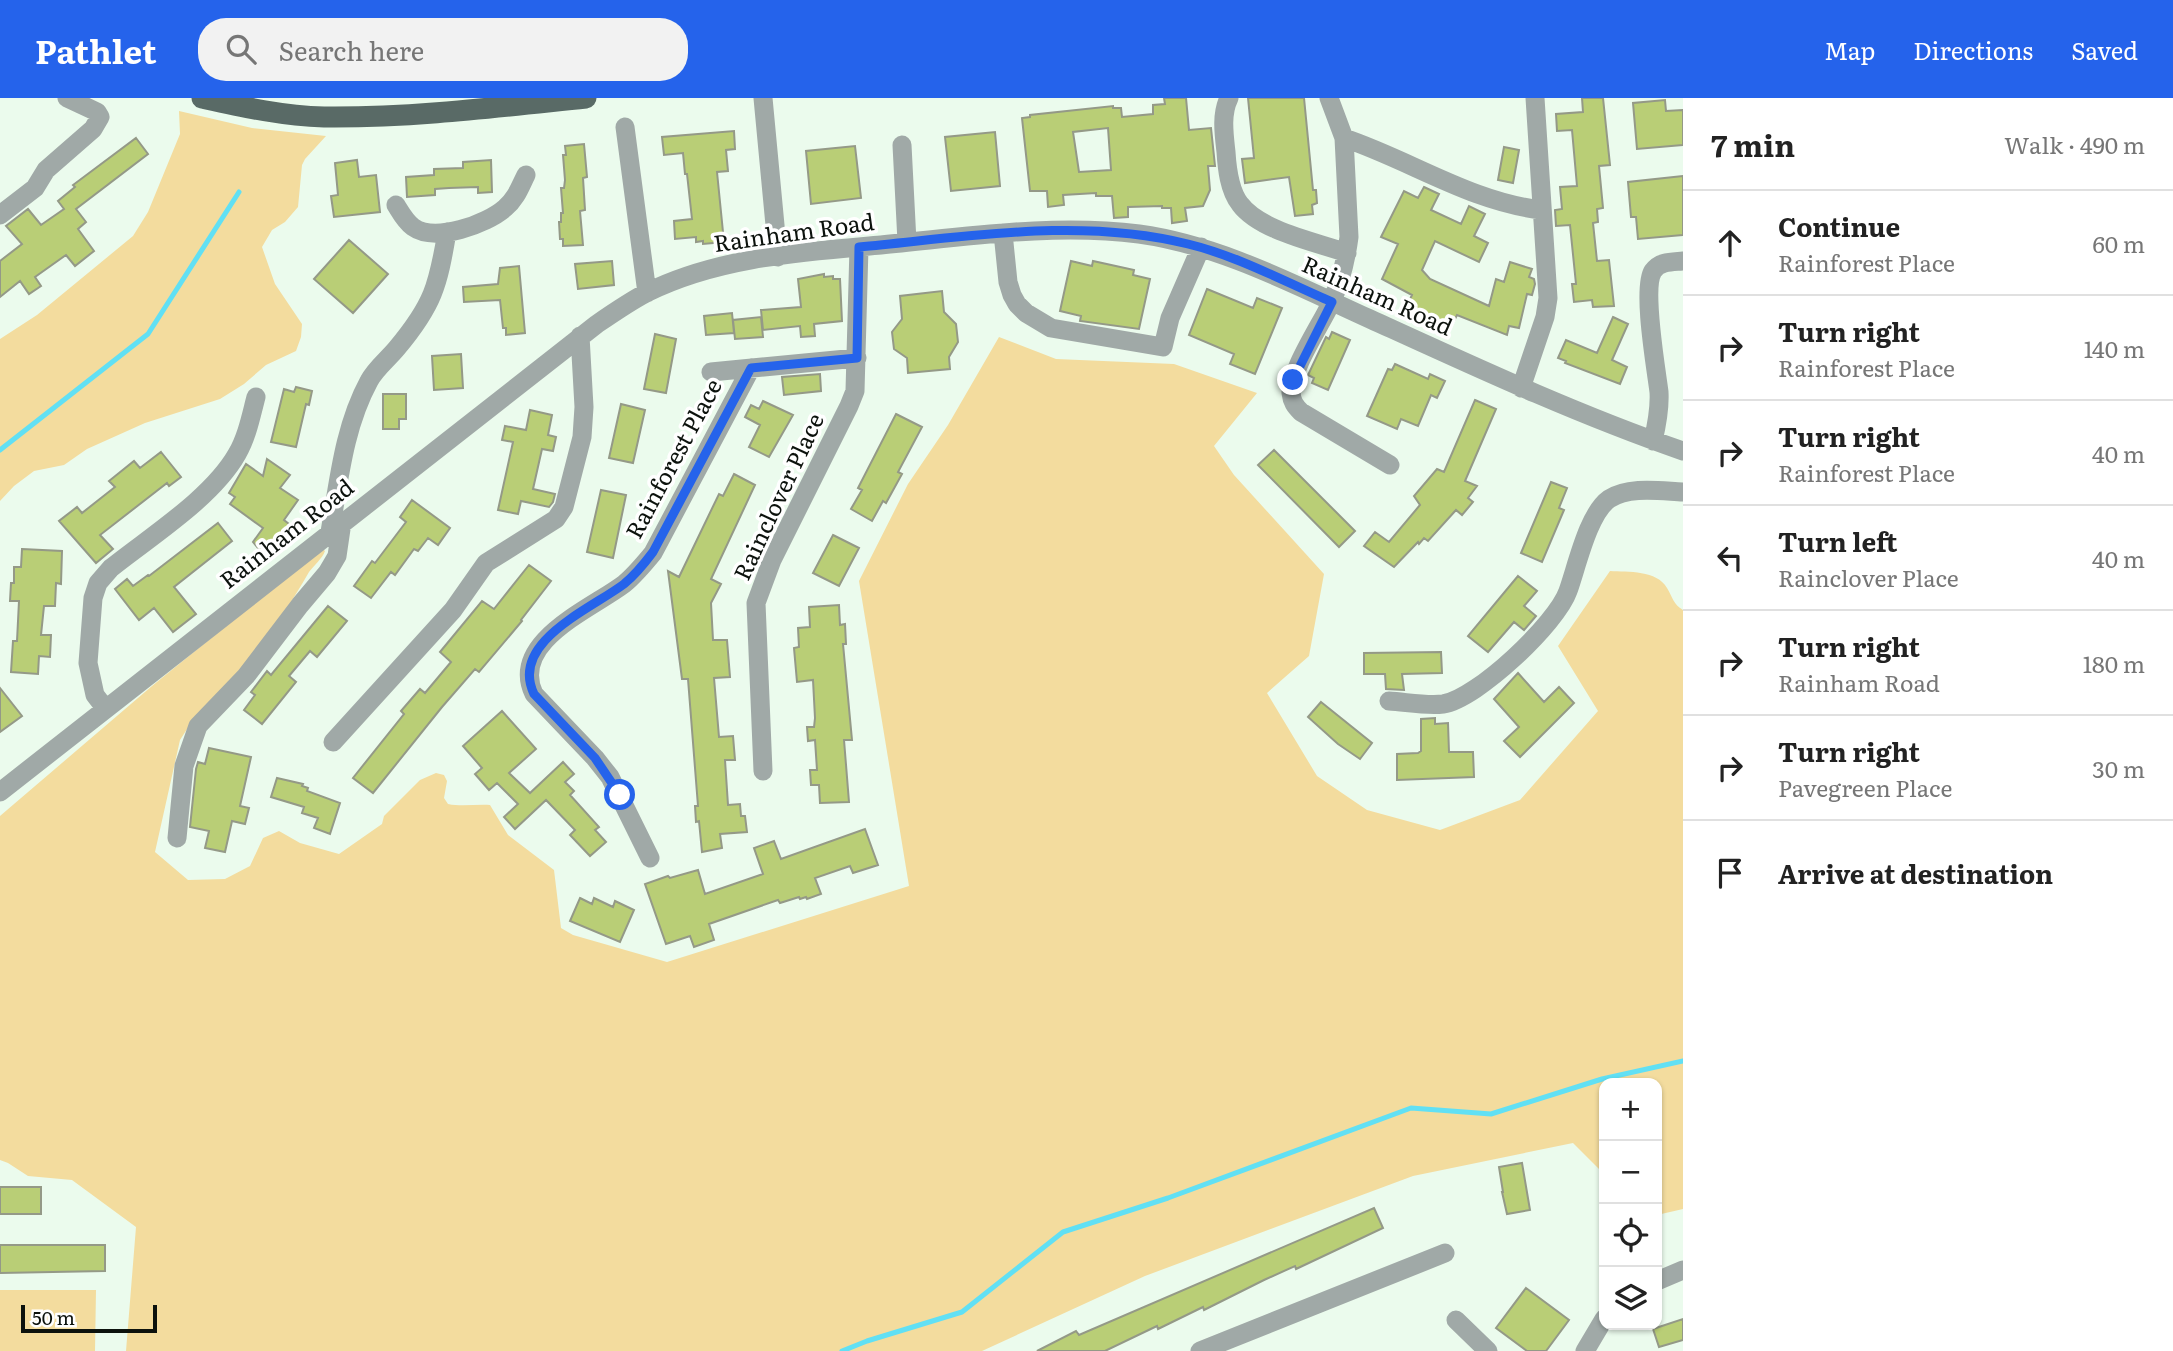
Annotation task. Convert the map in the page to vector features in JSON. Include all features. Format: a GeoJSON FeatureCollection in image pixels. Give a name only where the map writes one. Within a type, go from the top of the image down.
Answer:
{"type":"FeatureCollection","features":[{"type":"Feature","properties":{"kind":"main road"},"geometry":{"type":"LineString","coordinates":[[202,98],[261,110],[322,117],[385,116],[586,98]]}},
{"type":"Feature","properties":{"kind":"street"},"geometry":{"type":"LineString","coordinates":[[0,215],[35,188],[46,170],[93,129],[100,117],[97,112],[67,98]]}},
{"type":"Feature","properties":{"kind":"street"},"geometry":{"type":"LineString","coordinates":[[763,98],[778,257]]}},
{"type":"Feature","properties":{"kind":"street"},"geometry":{"type":"LineString","coordinates":[[1229,98],[1223,125],[1224,138],[1231,186],[1239,203],[1266,225],[1347,253]]}},
{"type":"Feature","properties":{"kind":"street"},"geometry":{"type":"LineString","coordinates":[[1329,98],[1344,138],[1350,223],[1347,253],[1332,302],[1297,371],[1291,392],[1293,404],[1311,419],[1390,465]]}},
{"type":"Feature","properties":{"kind":"street"},"geometry":{"type":"LineString","coordinates":[[1521,387],[1545,317],[1548,298],[1535,98]]}},
{"type":"Feature","properties":{"kind":"street"},"geometry":{"type":"LineString","coordinates":[[625,127],[647,293]]}},
{"type":"Feature","properties":{"kind":"street"},"geometry":{"type":"LineString","coordinates":[[1344,138],[1490,198],[1517,207],[1542,210]]}},
{"type":"Feature","properties":{"kind":"street"},"geometry":{"type":"LineString","coordinates":[[902,145],[907,242]]}},
{"type":"Feature","properties":{"kind":"street"},"geometry":{"type":"LineString","coordinates":[[396,205],[415,228],[428,233],[447,232],[479,224],[494,216],[516,196],[526,175]]}},
{"type":"Feature","properties":{"kind":"street","name":"Rainham Road"},"geometry":{"type":"LineString","coordinates":[[0,792],[580,336],[647,293],[708,269],[746,261],[1003,233],[1097,229],[1142,234],[1201,247],[1332,302],[1521,387],[1683,451]]}},
{"type":"Feature","properties":{"kind":"street"},"geometry":{"type":"LineString","coordinates":[[177,838],[184,766],[198,726],[246,676],[327,573],[337,556],[336,527],[347,433],[354,410],[370,377],[404,340],[430,303],[439,275],[447,232]]}},
{"type":"Feature","properties":{"kind":"street"},"geometry":{"type":"LineString","coordinates":[[1003,233],[1008,282],[1017,304],[1026,313],[1051,328],[1163,347],[1170,318],[1201,247]]}},
{"type":"Feature","properties":{"kind":"street","name":"Rainclover Place"},"geometry":{"type":"LineString","coordinates":[[763,771],[756,603],[772,560],[855,391],[859,247]]}},
{"type":"Feature","properties":{"kind":"street"},"geometry":{"type":"LineString","coordinates":[[1653,441],[1659,408],[1650,322],[1651,274],[1656,267],[1664,263],[1683,261]]}},
{"type":"Feature","properties":{"kind":"street"},"geometry":{"type":"LineString","coordinates":[[333,742],[453,610],[486,563],[556,519],[564,507],[582,436],[584,407],[580,336]]}},
{"type":"Feature","properties":{"kind":"street","name":"Rainforest Place"},"geometry":{"type":"LineString","coordinates":[[712,372],[857,358]]}},
{"type":"Feature","properties":{"kind":"street","name":"Rainforest Place"},"geometry":{"type":"LineString","coordinates":[[650,858],[610,777],[534,694],[528,682],[528,668],[541,645],[557,628],[626,582],[653,552],[751,368]]}},
{"type":"Feature","properties":{"kind":"street"},"geometry":{"type":"LineString","coordinates":[[104,708],[95,695],[88,663],[91,615],[98,583],[111,568],[209,490],[225,472],[245,436],[256,397]]}},
{"type":"Feature","properties":{"kind":"street"},"geometry":{"type":"LineString","coordinates":[[1389,701],[1444,704],[1477,688],[1507,664],[1559,610],[1567,596],[1600,507],[1620,494],[1641,491],[1683,492]]}},
{"type":"Feature","properties":{"kind":"street"},"geometry":{"type":"LineString","coordinates":[[1200,1351],[1445,1253]]}},
{"type":"Feature","properties":{"kind":"street"},"geometry":{"type":"LineString","coordinates":[[1662,1279],[1683,1270]]}},
{"type":"Feature","properties":{"kind":"street"},"geometry":{"type":"LineString","coordinates":[[1456,1320],[1488,1351]]}},
{"type":"Feature","properties":{"kind":"street"},"geometry":{"type":"LineString","coordinates":[[1584,1351],[1599,1327]]}},
{"type":"Feature","properties":{"kind":"shaded area"},"geometry":{"type":"Polygon","coordinates":[[[179,111],[252,128],[326,136],[302,165],[298,207],[285,222],[272,230],[262,247],[275,284],[302,324],[296,351],[266,365],[244,384],[220,399],[145,423],[87,449],[64,465],[34,471],[0,501],[0,339],[37,315],[133,236],[148,212],[180,134],[179,111]]]}},
{"type":"Feature","properties":{"kind":"shaded area"},"geometry":{"type":"Polygon","coordinates":[[[999,337],[1056,359],[1174,364],[1257,393],[1214,446],[1234,475],[1324,574],[1309,656],[1267,693],[1317,776],[1367,810],[1440,830],[1520,800],[1598,711],[1558,646],[1610,571],[1642,573],[1662,582],[1675,603],[1683,610],[1683,1209],[1662,1214],[1662,1078],[1599,1078],[1599,1169],[1573,1143],[1413,1176],[1145,1276],[982,1351],[126,1351],[136,1227],[72,1180],[28,1176],[0,1160],[0,816],[152,686],[322,548],[324,554],[309,572],[265,641],[203,709],[180,740],[155,852],[188,880],[225,879],[250,866],[263,838],[279,831],[300,843],[339,854],[382,824],[384,816],[420,780],[436,773],[444,775],[447,781],[444,798],[448,804],[490,805],[508,835],[554,870],[561,928],[573,935],[667,962],[909,886],[859,581],[908,484],[948,425],[999,337]]]}},
{"type":"Feature","properties":{"kind":"shaded area"},"geometry":{"type":"Polygon","coordinates":[[[0,1290],[96,1290],[95,1351],[0,1351],[0,1290]]]}},
{"type":"Feature","properties":{"kind":"building"},"geometry":{"type":"Polygon","coordinates":[[[1164,98],[1186,98],[1189,130],[1211,128],[1215,166],[1208,166],[1210,190],[1203,206],[1185,208],[1187,221],[1172,223],[1171,208],[1162,206],[1128,207],[1128,217],[1114,218],[1112,196],[1096,196],[1096,193],[1063,195],[1064,205],[1048,207],[1047,191],[1030,191],[1022,118],[1113,106],[1121,108],[1122,117],[1153,114],[1153,105],[1165,104],[1164,98]],[[1108,128],[1073,132],[1079,172],[1111,170],[1108,128]]]}},
{"type":"Feature","properties":{"kind":"building"},"geometry":{"type":"Polygon","coordinates":[[[1248,98],[1304,98],[1313,190],[1316,190],[1317,203],[1312,205],[1313,214],[1295,216],[1289,177],[1245,183],[1242,159],[1254,158],[1248,98]]]}},
{"type":"Feature","properties":{"kind":"building"},"geometry":{"type":"Polygon","coordinates":[[[1582,98],[1603,98],[1610,165],[1599,166],[1603,208],[1597,209],[1598,222],[1593,223],[1597,261],[1609,260],[1614,306],[1593,307],[1592,300],[1574,302],[1572,284],[1576,284],[1570,225],[1556,226],[1555,210],[1562,209],[1560,187],[1577,186],[1572,130],[1557,131],[1556,114],[1583,112],[1582,98]]]}},
{"type":"Feature","properties":{"kind":"building"},"geometry":{"type":"Polygon","coordinates":[[[1665,100],[1666,111],[1683,110],[1683,145],[1637,149],[1633,103],[1665,100]]]}},
{"type":"Feature","properties":{"kind":"building"},"geometry":{"type":"Polygon","coordinates":[[[734,131],[735,149],[726,150],[728,171],[717,172],[724,242],[703,244],[703,241],[696,242],[696,237],[675,239],[674,221],[692,219],[687,174],[683,153],[664,155],[662,137],[734,131]]]}},
{"type":"Feature","properties":{"kind":"building"},"geometry":{"type":"Polygon","coordinates":[[[995,132],[1000,186],[951,191],[945,137],[995,132]]]}},
{"type":"Feature","properties":{"kind":"building"},"geometry":{"type":"Polygon","coordinates":[[[136,138],[148,154],[76,209],[86,222],[78,229],[94,251],[75,266],[66,255],[35,277],[41,286],[29,294],[20,281],[0,297],[0,261],[22,244],[6,226],[28,209],[41,225],[64,209],[58,201],[75,187],[73,185],[136,138]]]}},
{"type":"Feature","properties":{"kind":"building"},"geometry":{"type":"Polygon","coordinates":[[[584,144],[587,177],[583,178],[585,210],[580,211],[583,245],[563,246],[559,222],[563,213],[561,188],[564,188],[565,180],[563,155],[566,155],[565,146],[584,144]]]}},
{"type":"Feature","properties":{"kind":"building"},"geometry":{"type":"Polygon","coordinates":[[[855,146],[861,198],[811,204],[806,151],[855,146]]]}},
{"type":"Feature","properties":{"kind":"building"},"geometry":{"type":"Polygon","coordinates":[[[1504,147],[1519,150],[1513,183],[1498,180],[1504,147]]]}},
{"type":"Feature","properties":{"kind":"building"},"geometry":{"type":"Polygon","coordinates":[[[357,160],[359,177],[376,175],[380,212],[334,217],[331,196],[338,195],[335,163],[357,160]]]}},
{"type":"Feature","properties":{"kind":"building"},"geometry":{"type":"Polygon","coordinates":[[[491,160],[492,192],[478,193],[478,187],[449,188],[435,189],[435,195],[407,197],[406,177],[434,175],[434,169],[463,168],[463,162],[491,160]]]}},
{"type":"Feature","properties":{"kind":"building"},"geometry":{"type":"Polygon","coordinates":[[[1683,176],[1683,235],[1638,239],[1636,217],[1631,217],[1628,182],[1683,176]]]}},
{"type":"Feature","properties":{"kind":"building"},"geometry":{"type":"Polygon","coordinates":[[[1424,187],[1439,194],[1431,210],[1461,224],[1469,206],[1485,214],[1474,236],[1488,243],[1479,262],[1435,241],[1422,270],[1430,279],[1489,306],[1496,279],[1504,282],[1510,262],[1532,269],[1529,277],[1534,279],[1535,284],[1532,295],[1527,294],[1519,328],[1509,326],[1507,335],[1457,315],[1451,327],[1405,310],[1412,295],[1382,279],[1398,244],[1381,237],[1404,191],[1418,198],[1424,187]]]}},
{"type":"Feature","properties":{"kind":"building"},"geometry":{"type":"Polygon","coordinates":[[[349,240],[388,274],[353,313],[314,279],[349,240]]]}},
{"type":"Feature","properties":{"kind":"building"},"geometry":{"type":"Polygon","coordinates":[[[612,261],[614,285],[578,289],[575,264],[612,261]]]}},
{"type":"Feature","properties":{"kind":"building"},"geometry":{"type":"Polygon","coordinates":[[[1071,261],[1092,266],[1093,261],[1134,270],[1133,275],[1150,279],[1139,329],[1080,321],[1081,316],[1060,311],[1071,261]]]}},
{"type":"Feature","properties":{"kind":"building"},"geometry":{"type":"Polygon","coordinates":[[[519,266],[525,333],[506,335],[500,300],[464,302],[463,287],[498,284],[500,268],[519,266]]]}},
{"type":"Feature","properties":{"kind":"building"},"geometry":{"type":"Polygon","coordinates":[[[824,274],[824,277],[833,276],[833,279],[840,279],[842,321],[814,324],[815,336],[801,337],[800,326],[763,330],[761,310],[801,307],[798,279],[824,274]]]}},
{"type":"Feature","properties":{"kind":"building"},"geometry":{"type":"Polygon","coordinates":[[[1207,289],[1253,308],[1257,298],[1282,308],[1255,374],[1230,364],[1234,354],[1189,335],[1207,289]]]}},
{"type":"Feature","properties":{"kind":"building"},"geometry":{"type":"Polygon","coordinates":[[[942,291],[944,312],[956,324],[958,342],[949,357],[950,369],[908,373],[907,358],[894,349],[892,332],[902,319],[900,296],[942,291]]]}},
{"type":"Feature","properties":{"kind":"building"},"geometry":{"type":"Polygon","coordinates":[[[732,313],[734,333],[706,335],[704,316],[732,313]]]}},
{"type":"Feature","properties":{"kind":"building"},"geometry":{"type":"Polygon","coordinates":[[[761,317],[763,337],[735,339],[733,320],[761,317]]]}},
{"type":"Feature","properties":{"kind":"building"},"geometry":{"type":"Polygon","coordinates":[[[1613,317],[1628,324],[1612,360],[1627,367],[1620,384],[1558,358],[1566,340],[1597,353],[1613,317]]]}},
{"type":"Feature","properties":{"kind":"building"},"geometry":{"type":"Polygon","coordinates":[[[1332,332],[1350,340],[1328,390],[1312,383],[1314,378],[1308,375],[1326,337],[1329,339],[1332,332]]]}},
{"type":"Feature","properties":{"kind":"building"},"geometry":{"type":"Polygon","coordinates":[[[655,334],[676,339],[666,393],[644,389],[655,334]]]}},
{"type":"Feature","properties":{"kind":"building"},"geometry":{"type":"Polygon","coordinates":[[[461,354],[463,388],[434,390],[432,356],[461,354]]]}},
{"type":"Feature","properties":{"kind":"building"},"geometry":{"type":"Polygon","coordinates":[[[1395,364],[1428,379],[1430,374],[1445,381],[1437,398],[1431,395],[1418,426],[1401,419],[1397,429],[1367,416],[1388,369],[1392,370],[1395,364]]]}},
{"type":"Feature","properties":{"kind":"building"},"geometry":{"type":"Polygon","coordinates":[[[820,374],[821,391],[784,395],[782,377],[820,374]]]}},
{"type":"Feature","properties":{"kind":"building"},"geometry":{"type":"Polygon","coordinates":[[[296,387],[312,391],[309,405],[306,404],[296,447],[271,442],[284,389],[294,392],[296,387]]]}},
{"type":"Feature","properties":{"kind":"building"},"geometry":{"type":"Polygon","coordinates":[[[383,394],[406,394],[406,419],[399,419],[399,429],[383,429],[383,394]]]}},
{"type":"Feature","properties":{"kind":"building"},"geometry":{"type":"Polygon","coordinates":[[[1475,400],[1496,409],[1465,481],[1477,486],[1468,498],[1473,502],[1462,515],[1456,510],[1428,541],[1424,538],[1419,544],[1418,542],[1394,567],[1364,546],[1375,532],[1389,542],[1420,505],[1414,496],[1437,469],[1444,472],[1475,400]]]}},
{"type":"Feature","properties":{"kind":"building"},"geometry":{"type":"Polygon","coordinates":[[[763,401],[793,415],[769,457],[749,447],[760,425],[745,417],[751,405],[759,409],[763,401]]]}},
{"type":"Feature","properties":{"kind":"building"},"geometry":{"type":"Polygon","coordinates":[[[621,404],[645,410],[633,463],[609,458],[621,404]]]}},
{"type":"Feature","properties":{"kind":"building"},"geometry":{"type":"Polygon","coordinates":[[[530,410],[552,415],[548,435],[556,437],[553,451],[542,449],[533,489],[555,494],[553,502],[549,507],[521,501],[518,514],[498,510],[513,442],[502,440],[505,426],[526,430],[530,410]]]}},
{"type":"Feature","properties":{"kind":"building"},"geometry":{"type":"Polygon","coordinates":[[[896,414],[922,427],[898,472],[902,474],[886,503],[883,501],[872,521],[851,509],[862,490],[858,488],[896,414]]]}},
{"type":"Feature","properties":{"kind":"building"},"geometry":{"type":"Polygon","coordinates":[[[1274,450],[1355,531],[1339,547],[1258,465],[1274,450]]]}},
{"type":"Feature","properties":{"kind":"building"},"geometry":{"type":"Polygon","coordinates":[[[161,452],[181,477],[169,486],[167,483],[100,535],[113,549],[96,563],[59,521],[77,507],[82,513],[115,487],[109,481],[134,461],[140,468],[161,452]]]}},
{"type":"Feature","properties":{"kind":"building"},"geometry":{"type":"Polygon","coordinates":[[[267,459],[290,475],[280,488],[298,500],[284,520],[299,532],[266,558],[253,542],[263,528],[230,504],[235,497],[229,493],[246,464],[263,476],[267,459]]]}},
{"type":"Feature","properties":{"kind":"building"},"geometry":{"type":"Polygon","coordinates":[[[734,474],[755,485],[711,579],[721,584],[711,603],[713,640],[727,640],[730,677],[714,678],[719,737],[733,736],[735,760],[725,760],[728,805],[740,804],[747,832],[720,834],[722,848],[702,852],[699,821],[696,822],[695,806],[698,806],[688,679],[682,679],[668,571],[679,577],[719,494],[723,496],[734,474]]]}},
{"type":"Feature","properties":{"kind":"building"},"geometry":{"type":"Polygon","coordinates":[[[1551,482],[1567,488],[1559,508],[1564,510],[1542,562],[1521,553],[1551,482]]]}},
{"type":"Feature","properties":{"kind":"building"},"geometry":{"type":"Polygon","coordinates":[[[601,490],[626,495],[613,558],[587,552],[601,490]]]}},
{"type":"Feature","properties":{"kind":"building"},"geometry":{"type":"Polygon","coordinates":[[[412,500],[450,528],[438,545],[428,538],[418,551],[414,549],[395,575],[391,572],[371,598],[354,586],[406,522],[400,517],[412,500]]]}},
{"type":"Feature","properties":{"kind":"building"},"geometry":{"type":"Polygon","coordinates":[[[218,523],[232,541],[174,587],[196,614],[173,632],[154,608],[139,620],[115,589],[127,579],[133,586],[149,576],[218,523]]]}},
{"type":"Feature","properties":{"kind":"building"},"geometry":{"type":"Polygon","coordinates":[[[833,535],[859,548],[839,586],[813,573],[833,535]]]}},
{"type":"Feature","properties":{"kind":"building"},"geometry":{"type":"Polygon","coordinates":[[[22,549],[62,551],[61,584],[56,583],[55,606],[44,606],[41,635],[51,635],[50,657],[39,656],[38,674],[11,672],[13,641],[17,641],[19,601],[10,601],[11,583],[14,583],[14,567],[21,567],[22,549]]]}},
{"type":"Feature","properties":{"kind":"building"},"geometry":{"type":"Polygon","coordinates":[[[529,565],[551,581],[522,621],[479,672],[475,669],[442,707],[373,793],[353,778],[404,714],[401,711],[420,689],[425,693],[451,662],[440,652],[482,601],[494,609],[529,565]]]}},
{"type":"Feature","properties":{"kind":"building"},"geometry":{"type":"Polygon","coordinates":[[[1518,576],[1537,591],[1524,606],[1536,616],[1524,630],[1514,622],[1488,652],[1468,636],[1518,576]]]}},
{"type":"Feature","properties":{"kind":"building"},"geometry":{"type":"Polygon","coordinates":[[[839,605],[840,625],[845,624],[846,644],[843,644],[852,740],[844,740],[849,802],[820,803],[819,785],[811,785],[810,770],[817,770],[815,740],[808,741],[807,727],[814,727],[813,680],[797,682],[794,648],[799,647],[798,628],[810,627],[809,607],[839,605]]]}},
{"type":"Feature","properties":{"kind":"building"},"geometry":{"type":"Polygon","coordinates":[[[328,606],[347,621],[317,657],[310,651],[289,676],[296,682],[262,724],[244,710],[255,695],[251,692],[267,671],[271,675],[328,606]]]}},
{"type":"Feature","properties":{"kind":"building"},"geometry":{"type":"Polygon","coordinates":[[[1441,652],[1442,673],[1402,674],[1404,690],[1386,689],[1385,674],[1364,674],[1364,653],[1441,652]]]}},
{"type":"Feature","properties":{"kind":"building"},"geometry":{"type":"Polygon","coordinates":[[[1518,673],[1544,702],[1559,687],[1574,703],[1520,757],[1504,741],[1519,727],[1494,699],[1518,673]]]}},
{"type":"Feature","properties":{"kind":"building"},"geometry":{"type":"Polygon","coordinates":[[[0,688],[22,716],[0,732],[0,688]]]}},
{"type":"Feature","properties":{"kind":"building"},"geometry":{"type":"Polygon","coordinates":[[[1321,702],[1372,743],[1360,759],[1338,744],[1308,717],[1321,702]]]}},
{"type":"Feature","properties":{"kind":"building"},"geometry":{"type":"Polygon","coordinates":[[[502,711],[536,749],[509,773],[530,793],[563,762],[574,774],[565,782],[574,791],[570,795],[599,827],[595,830],[606,842],[590,856],[570,835],[575,830],[546,800],[515,829],[504,817],[518,804],[497,783],[489,790],[475,774],[482,768],[463,746],[502,711]]]}},
{"type":"Feature","properties":{"kind":"building"},"geometry":{"type":"Polygon","coordinates":[[[1435,718],[1435,724],[1448,723],[1449,752],[1473,752],[1474,777],[1397,780],[1397,754],[1421,751],[1421,719],[1435,718]]]}},
{"type":"Feature","properties":{"kind":"building"},"geometry":{"type":"Polygon","coordinates":[[[209,748],[251,757],[240,806],[249,808],[245,824],[232,821],[225,852],[205,848],[209,831],[190,827],[196,769],[198,762],[205,764],[209,748]]]}},
{"type":"Feature","properties":{"kind":"building"},"geometry":{"type":"Polygon","coordinates":[[[277,778],[303,784],[302,786],[308,788],[307,791],[340,803],[330,834],[314,828],[318,818],[302,813],[304,807],[271,797],[277,778]]]}},
{"type":"Feature","properties":{"kind":"building"},"geometry":{"type":"Polygon","coordinates":[[[865,829],[878,865],[853,873],[850,866],[815,878],[821,894],[807,899],[799,897],[780,903],[778,900],[709,924],[714,940],[694,947],[690,936],[666,944],[645,884],[698,870],[705,894],[763,874],[754,848],[774,841],[781,859],[865,829]]]}},
{"type":"Feature","properties":{"kind":"building"},"geometry":{"type":"Polygon","coordinates":[[[580,898],[592,904],[594,898],[613,907],[615,901],[634,910],[620,942],[570,921],[580,898]]]}},
{"type":"Feature","properties":{"kind":"building"},"geometry":{"type":"Polygon","coordinates":[[[1522,1163],[1530,1210],[1507,1214],[1499,1167],[1522,1163]]]}},
{"type":"Feature","properties":{"kind":"building"},"geometry":{"type":"Polygon","coordinates":[[[0,1187],[41,1187],[41,1214],[0,1214],[0,1187]]]}},
{"type":"Feature","properties":{"kind":"building"},"geometry":{"type":"Polygon","coordinates":[[[1374,1208],[1383,1228],[1296,1269],[1295,1266],[1264,1280],[1204,1310],[1203,1307],[1158,1329],[1157,1326],[1105,1351],[1037,1351],[1076,1331],[1079,1335],[1374,1208]]]}},
{"type":"Feature","properties":{"kind":"building"},"geometry":{"type":"Polygon","coordinates":[[[0,1245],[105,1245],[105,1271],[0,1273],[0,1245]]]}},
{"type":"Feature","properties":{"kind":"building"},"geometry":{"type":"Polygon","coordinates":[[[1526,1288],[1569,1320],[1546,1351],[1527,1351],[1496,1328],[1526,1288]]]}},
{"type":"Feature","properties":{"kind":"building"},"geometry":{"type":"Polygon","coordinates":[[[1683,1319],[1683,1340],[1659,1347],[1653,1330],[1662,1330],[1662,1326],[1683,1319]]]}},
{"type":"Feature","properties":{"kind":"waterway"},"geometry":{"type":"LineString","coordinates":[[0,450],[148,334],[239,192]]}},
{"type":"Feature","properties":{"kind":"waterway"},"geometry":{"type":"LineString","coordinates":[[842,1351],[962,1312],[1063,1232],[1168,1198],[1411,1108],[1491,1114],[1602,1079],[1683,1061]]}},
{"type":"Feature","properties":{"kind":"route"},"geometry":{"type":"LineString","coordinates":[[620,795],[595,758],[534,694],[528,682],[528,668],[532,657],[557,628],[603,599],[642,567],[653,552],[751,368],[857,358],[859,247],[1012,232],[1097,229],[1142,234],[1189,244],[1218,253],[1332,302],[1293,380]]}}]}
